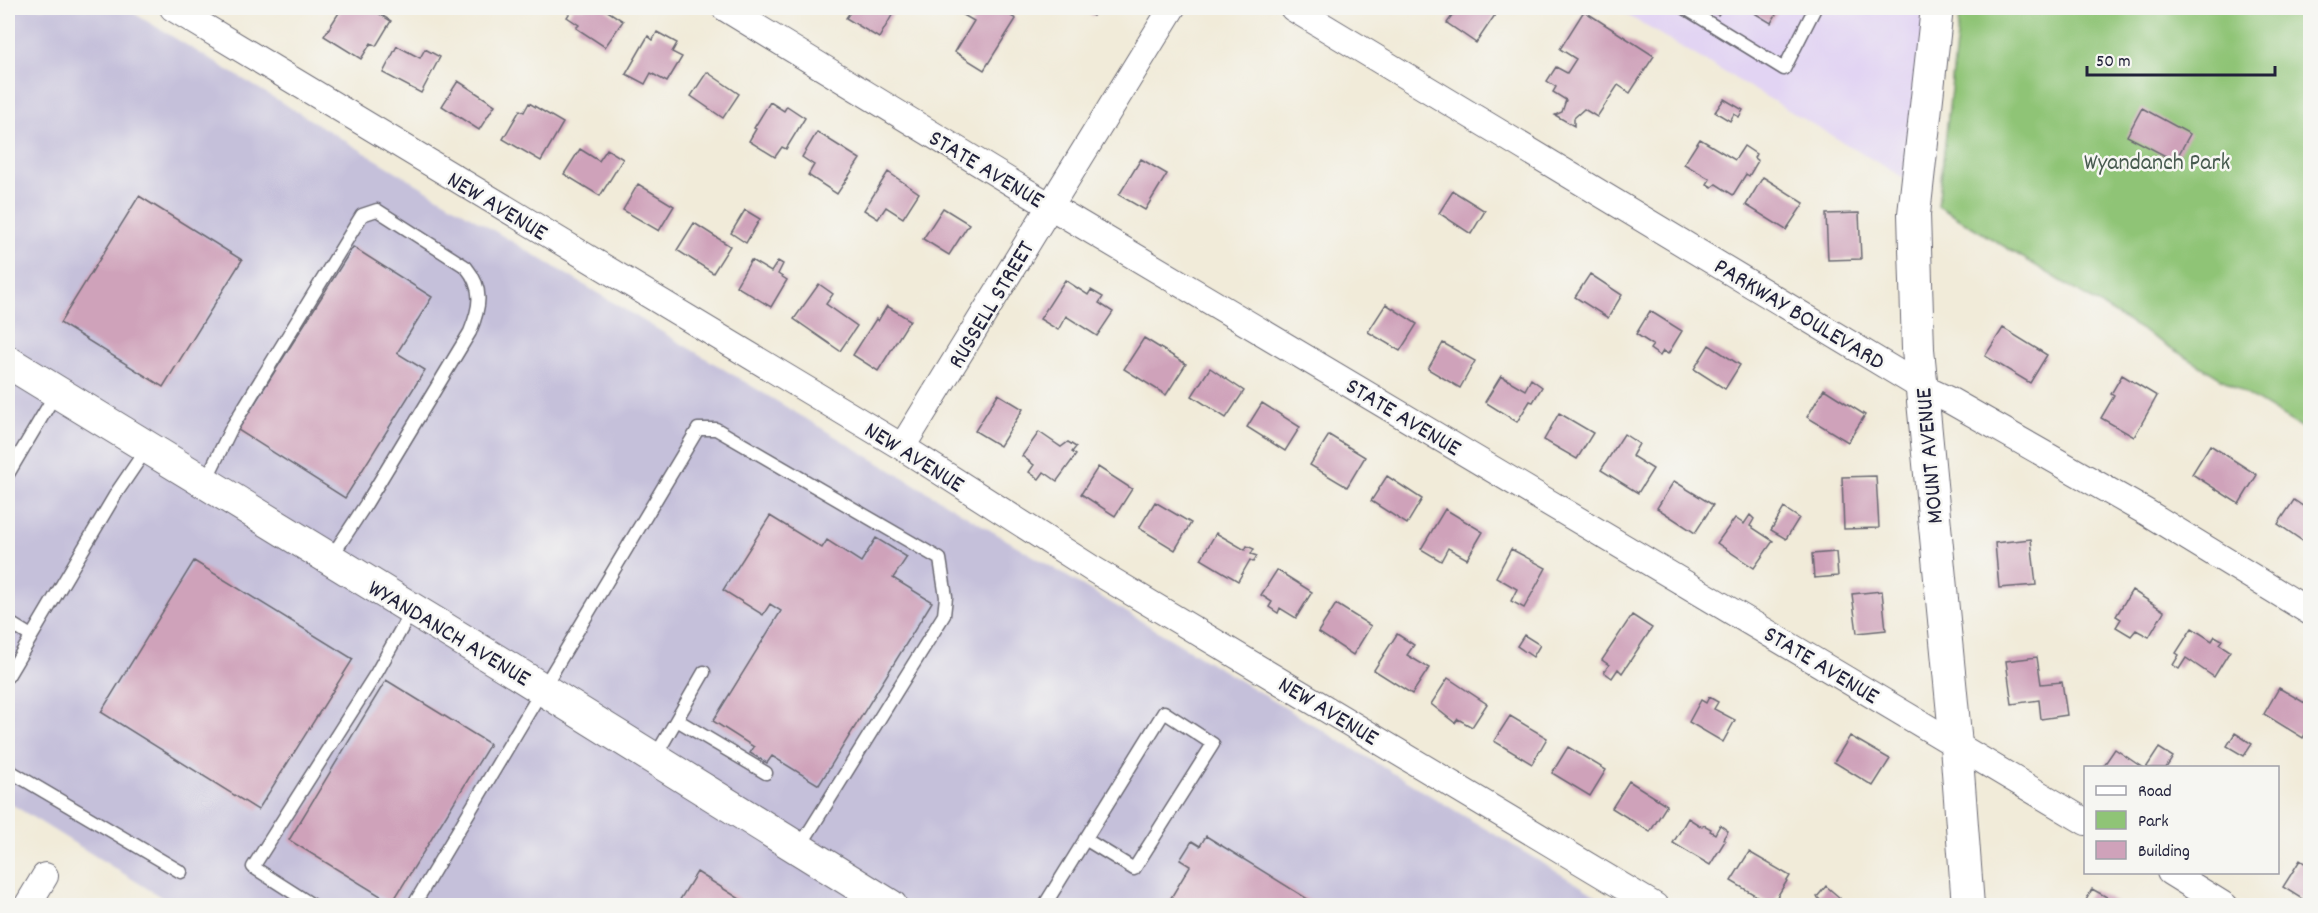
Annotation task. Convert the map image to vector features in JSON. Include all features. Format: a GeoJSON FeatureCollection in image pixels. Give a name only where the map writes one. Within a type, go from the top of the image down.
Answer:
{"type":"FeatureCollection","features":[{"type":"Feature","properties":{"kind":"street","name":"NEW AVENUE"},"geometry":{"type":"LineString","coordinates":[[173,8],[902,447],[1091,568],[1655,906]]}},
{"type":"Feature","properties":{"kind":"street","name":"STATE AVENUE"},"geometry":{"type":"LineString","coordinates":[[725,8],[1050,206],[2084,821]]}},
{"type":"Feature","properties":{"kind":"street","name":"RUSSELL STREET"},"geometry":{"type":"LineString","coordinates":[[902,447],[1172,8]]}},
{"type":"Feature","properties":{"kind":"street","name":"PARKWAY BOULEVARD"},"geometry":{"type":"LineString","coordinates":[[1293,8],[1923,388],[1951,401],[2146,512],[2310,612]]}},
{"type":"Feature","properties":{"kind":"street","name":"MOUNT AVENUE"},"geometry":{"type":"LineString","coordinates":[[1937,8],[1914,214],[1918,349],[1956,744],[1968,906]]}},
{"type":"Feature","properties":{"kind":"street","name":"WYANDANCH AVENUE"},"geometry":{"type":"LineString","coordinates":[[9,366],[148,447],[543,689],[799,848],[881,903]]}},
{"type":"Feature","properties":{"kind":"street"},"geometry":{"type":"LineString","coordinates":[[2172,874],[2225,906]]}},
{"type":"Feature","properties":{"kind":"street"},"geometry":{"type":"LineString","coordinates":[[27,906],[45,876]]}},
{"type":"Feature","properties":{"kind":"lane"},"geometry":{"type":"LineString","coordinates":[[1685,8],[1784,69],[1815,8]]}},
{"type":"Feature","properties":{"kind":"lane"},"geometry":{"type":"LineString","coordinates":[[205,483],[232,427],[362,214],[376,210],[466,267],[476,279],[477,313],[470,332],[330,559]]}},
{"type":"Feature","properties":{"kind":"lane"},"geometry":{"type":"LineString","coordinates":[[8,474],[56,392]]}},
{"type":"Feature","properties":{"kind":"lane"},"geometry":{"type":"LineString","coordinates":[[413,906],[698,429],[716,429],[940,559],[946,597],[944,615],[799,848]]}},
{"type":"Feature","properties":{"kind":"lane"},"geometry":{"type":"LineString","coordinates":[[8,676],[117,492],[148,447]]}},
{"type":"Feature","properties":{"kind":"lane"},"geometry":{"type":"LineString","coordinates":[[314,906],[253,867],[377,672],[412,609]]}},
{"type":"Feature","properties":{"kind":"lane"},"geometry":{"type":"LineString","coordinates":[[8,622],[31,636]]}},
{"type":"Feature","properties":{"kind":"lane"},"geometry":{"type":"LineString","coordinates":[[655,758],[704,672]]}},
{"type":"Feature","properties":{"kind":"lane"},"geometry":{"type":"LineString","coordinates":[[1044,906],[1085,839],[1164,712],[1213,744],[1134,869],[1085,839]]}},
{"type":"Feature","properties":{"kind":"lane"},"geometry":{"type":"LineString","coordinates":[[677,720],[766,773]]}},
{"type":"Feature","properties":{"kind":"lane"},"geometry":{"type":"LineString","coordinates":[[8,770],[181,872]]}},
{"type":"Feature","properties":{"kind":"shaded area"},"geometry":{"type":"Polygon","coordinates":[[[8,8],[125,8],[1612,905],[174,905],[8,802],[8,8]]]}},
{"type":"Feature","properties":{"kind":"shaded area"},"geometry":{"type":"Polygon","coordinates":[[[1615,8],[1927,8],[1909,181],[1615,8]]]}},
{"type":"Feature","properties":{"kind":"green space","name":"Wyandanch Park"},"geometry":{"type":"Polygon","coordinates":[[[1960,8],[2298,8],[2310,15],[2310,433],[1938,206],[1960,8]]]}},
{"type":"Feature","properties":{"kind":"building"},"geometry":{"type":"Polygon","coordinates":[[[342,8],[370,8],[391,21],[376,46],[371,43],[361,59],[324,36],[342,8]]]}},
{"type":"Feature","properties":{"kind":"building"},"geometry":{"type":"Polygon","coordinates":[[[573,8],[603,8],[623,21],[605,47],[576,28],[579,25],[567,17],[573,8]]]}},
{"type":"Feature","properties":{"kind":"building"},"geometry":{"type":"Polygon","coordinates":[[[853,8],[892,8],[895,10],[879,38],[846,18],[853,8]]]}},
{"type":"Feature","properties":{"kind":"building"},"geometry":{"type":"Polygon","coordinates":[[[964,8],[996,10],[998,8],[1016,19],[984,70],[955,52],[974,21],[960,13],[964,8]]]}},
{"type":"Feature","properties":{"kind":"building"},"geometry":{"type":"Polygon","coordinates":[[[1078,8],[1098,8],[1093,16],[1078,8]]]}},
{"type":"Feature","properties":{"kind":"building"},"geometry":{"type":"Polygon","coordinates":[[[1458,8],[1484,8],[1495,15],[1476,43],[1447,23],[1458,8]]]}},
{"type":"Feature","properties":{"kind":"building"},"geometry":{"type":"Polygon","coordinates":[[[1706,8],[1723,8],[1718,15],[1706,8]]]}},
{"type":"Feature","properties":{"kind":"building"},"geometry":{"type":"Polygon","coordinates":[[[1746,8],[1780,8],[1771,23],[1746,8]]]}},
{"type":"Feature","properties":{"kind":"building"},"geometry":{"type":"Polygon","coordinates":[[[1584,11],[1654,56],[1630,93],[1618,85],[1597,117],[1584,109],[1574,118],[1574,126],[1555,115],[1562,112],[1566,100],[1553,92],[1556,87],[1547,81],[1556,67],[1567,73],[1576,59],[1560,49],[1584,11]]]}},
{"type":"Feature","properties":{"kind":"building"},"geometry":{"type":"Polygon","coordinates":[[[657,32],[677,43],[672,52],[682,57],[667,82],[651,73],[645,84],[626,74],[648,36],[653,40],[657,32]]]}},
{"type":"Feature","properties":{"kind":"building"},"geometry":{"type":"Polygon","coordinates":[[[397,46],[420,58],[425,49],[440,57],[421,93],[383,73],[397,46]]]}},
{"type":"Feature","properties":{"kind":"building"},"geometry":{"type":"Polygon","coordinates":[[[707,72],[739,94],[723,118],[691,96],[707,72]]]}},
{"type":"Feature","properties":{"kind":"building"},"geometry":{"type":"Polygon","coordinates":[[[458,81],[495,105],[479,130],[442,106],[458,81]]]}},
{"type":"Feature","properties":{"kind":"building"},"geometry":{"type":"Polygon","coordinates":[[[1724,99],[1743,110],[1739,117],[1734,114],[1730,121],[1715,112],[1724,99]]]}},
{"type":"Feature","properties":{"kind":"building"},"geometry":{"type":"Polygon","coordinates":[[[770,102],[784,111],[787,106],[805,118],[786,149],[782,147],[775,157],[749,141],[770,102]]]}},
{"type":"Feature","properties":{"kind":"building"},"geometry":{"type":"Polygon","coordinates":[[[529,103],[563,123],[541,161],[503,139],[520,110],[524,112],[529,103]]]}},
{"type":"Feature","properties":{"kind":"building"},"geometry":{"type":"Polygon","coordinates":[[[2142,108],[2190,134],[2175,161],[2127,136],[2142,108]]]}},
{"type":"Feature","properties":{"kind":"building"},"geometry":{"type":"Polygon","coordinates":[[[817,132],[860,159],[837,194],[808,175],[814,165],[802,157],[817,132]]]}},
{"type":"Feature","properties":{"kind":"building"},"geometry":{"type":"Polygon","coordinates":[[[1700,139],[1735,160],[1744,146],[1756,154],[1754,158],[1758,161],[1749,176],[1746,174],[1733,195],[1716,184],[1712,187],[1707,184],[1710,179],[1684,164],[1700,139]]]}},
{"type":"Feature","properties":{"kind":"building"},"geometry":{"type":"Polygon","coordinates":[[[580,149],[599,161],[607,149],[623,159],[600,196],[564,174],[580,149]]]}},
{"type":"Feature","properties":{"kind":"building"},"geometry":{"type":"Polygon","coordinates":[[[1141,159],[1167,174],[1145,210],[1119,195],[1141,159]]]}},
{"type":"Feature","properties":{"kind":"building"},"geometry":{"type":"Polygon","coordinates":[[[888,172],[919,193],[903,218],[886,207],[878,219],[864,210],[888,172]]]}},
{"type":"Feature","properties":{"kind":"building"},"geometry":{"type":"Polygon","coordinates":[[[1763,177],[1804,203],[1786,230],[1746,205],[1763,177]]]}},
{"type":"Feature","properties":{"kind":"building"},"geometry":{"type":"Polygon","coordinates":[[[638,184],[674,206],[659,231],[623,210],[638,184]]]}},
{"type":"Feature","properties":{"kind":"building"},"geometry":{"type":"Polygon","coordinates":[[[1453,191],[1485,211],[1471,234],[1439,213],[1453,191]]]}},
{"type":"Feature","properties":{"kind":"building"},"geometry":{"type":"Polygon","coordinates":[[[139,196],[242,260],[163,387],[60,323],[139,196]]]}},
{"type":"Feature","properties":{"kind":"building"},"geometry":{"type":"Polygon","coordinates":[[[943,208],[969,224],[949,255],[923,239],[943,208]]]}},
{"type":"Feature","properties":{"kind":"building"},"geometry":{"type":"Polygon","coordinates":[[[745,210],[760,219],[746,243],[731,233],[745,210]]]}},
{"type":"Feature","properties":{"kind":"building"},"geometry":{"type":"Polygon","coordinates":[[[1859,213],[1861,259],[1828,260],[1826,214],[1859,213]]]}},
{"type":"Feature","properties":{"kind":"building"},"geometry":{"type":"Polygon","coordinates":[[[694,223],[730,246],[713,273],[677,250],[694,223]]]}},
{"type":"Feature","properties":{"kind":"building"},"geometry":{"type":"Polygon","coordinates":[[[353,247],[432,297],[397,353],[425,370],[345,498],[238,430],[353,247]]]}},
{"type":"Feature","properties":{"kind":"building"},"geometry":{"type":"Polygon","coordinates":[[[751,260],[771,272],[778,261],[783,264],[778,274],[787,280],[771,307],[736,286],[751,260]]]}},
{"type":"Feature","properties":{"kind":"building"},"geometry":{"type":"Polygon","coordinates":[[[1590,274],[1622,295],[1608,318],[1575,297],[1590,274]]]}},
{"type":"Feature","properties":{"kind":"building"},"geometry":{"type":"Polygon","coordinates":[[[1065,280],[1088,295],[1091,290],[1103,297],[1099,303],[1113,312],[1097,336],[1066,316],[1058,330],[1040,319],[1065,280]]]}},
{"type":"Feature","properties":{"kind":"building"},"geometry":{"type":"Polygon","coordinates":[[[819,284],[833,294],[826,304],[857,326],[840,351],[794,319],[819,284]]]}},
{"type":"Feature","properties":{"kind":"building"},"geometry":{"type":"Polygon","coordinates":[[[1386,304],[1417,324],[1400,351],[1368,332],[1386,304]]]}},
{"type":"Feature","properties":{"kind":"building"},"geometry":{"type":"Polygon","coordinates":[[[887,306],[910,320],[878,371],[853,355],[887,306]]]}},
{"type":"Feature","properties":{"kind":"building"},"geometry":{"type":"Polygon","coordinates":[[[1650,311],[1682,331],[1668,354],[1663,351],[1660,356],[1650,349],[1653,345],[1636,334],[1650,311]]]}},
{"type":"Feature","properties":{"kind":"building"},"geometry":{"type":"Polygon","coordinates":[[[2003,328],[2047,355],[2030,383],[1985,356],[2003,328]]]}},
{"type":"Feature","properties":{"kind":"building"},"geometry":{"type":"Polygon","coordinates":[[[1144,338],[1186,364],[1166,395],[1124,369],[1144,338]]]}},
{"type":"Feature","properties":{"kind":"building"},"geometry":{"type":"Polygon","coordinates":[[[1443,343],[1475,361],[1460,388],[1428,369],[1443,343]]]}},
{"type":"Feature","properties":{"kind":"building"},"geometry":{"type":"Polygon","coordinates":[[[1709,345],[1740,365],[1725,389],[1694,369],[1709,345]]]}},
{"type":"Feature","properties":{"kind":"building"},"geometry":{"type":"Polygon","coordinates":[[[1210,368],[1244,391],[1226,418],[1192,396],[1210,368]]]}},
{"type":"Feature","properties":{"kind":"building"},"geometry":{"type":"Polygon","coordinates":[[[2122,375],[2157,396],[2134,437],[2101,418],[2114,396],[2111,394],[2122,375]]]}},
{"type":"Feature","properties":{"kind":"building"},"geometry":{"type":"Polygon","coordinates":[[[1501,376],[1525,390],[1531,379],[1542,387],[1517,422],[1485,402],[1501,376]]]}},
{"type":"Feature","properties":{"kind":"building"},"geometry":{"type":"Polygon","coordinates":[[[1824,389],[1865,415],[1848,442],[1807,417],[1824,389]]]}},
{"type":"Feature","properties":{"kind":"building"},"geometry":{"type":"Polygon","coordinates":[[[998,394],[1023,409],[1000,446],[975,431],[998,394]]]}},
{"type":"Feature","properties":{"kind":"building"},"geometry":{"type":"Polygon","coordinates":[[[1262,403],[1300,427],[1285,451],[1247,427],[1262,403]]]}},
{"type":"Feature","properties":{"kind":"building"},"geometry":{"type":"Polygon","coordinates":[[[1559,413],[1593,433],[1577,459],[1544,440],[1559,413]]]}},
{"type":"Feature","properties":{"kind":"building"},"geometry":{"type":"Polygon","coordinates":[[[1039,432],[1061,447],[1068,442],[1076,447],[1072,452],[1076,455],[1057,481],[1044,472],[1039,479],[1029,472],[1034,465],[1022,456],[1039,432]]]}},
{"type":"Feature","properties":{"kind":"building"},"geometry":{"type":"Polygon","coordinates":[[[1624,434],[1639,444],[1632,456],[1653,469],[1638,493],[1601,470],[1624,434]]]}},
{"type":"Feature","properties":{"kind":"building"},"geometry":{"type":"Polygon","coordinates":[[[1329,435],[1365,457],[1347,487],[1310,465],[1329,435]]]}},
{"type":"Feature","properties":{"kind":"building"},"geometry":{"type":"Polygon","coordinates":[[[2210,445],[2257,475],[2239,504],[2192,474],[2210,445]]]}},
{"type":"Feature","properties":{"kind":"building"},"geometry":{"type":"Polygon","coordinates":[[[1098,467],[1132,489],[1115,516],[1081,494],[1098,467]]]}},
{"type":"Feature","properties":{"kind":"building"},"geometry":{"type":"Polygon","coordinates":[[[1387,476],[1422,499],[1407,524],[1371,501],[1387,476]]]}},
{"type":"Feature","properties":{"kind":"building"},"geometry":{"type":"Polygon","coordinates":[[[1876,476],[1879,528],[1844,529],[1842,477],[1876,476]]]}},
{"type":"Feature","properties":{"kind":"building"},"geometry":{"type":"Polygon","coordinates":[[[1674,481],[1713,505],[1695,533],[1657,508],[1674,481]]]}},
{"type":"Feature","properties":{"kind":"building"},"geometry":{"type":"Polygon","coordinates":[[[2294,500],[2310,511],[2310,546],[2278,524],[2294,500]]]}},
{"type":"Feature","properties":{"kind":"building"},"geometry":{"type":"Polygon","coordinates":[[[1155,502],[1191,523],[1175,550],[1139,528],[1155,502]]]}},
{"type":"Feature","properties":{"kind":"building"},"geometry":{"type":"Polygon","coordinates":[[[1784,508],[1799,518],[1786,539],[1771,530],[1784,508]]]}},
{"type":"Feature","properties":{"kind":"building"},"geometry":{"type":"Polygon","coordinates":[[[1445,509],[1483,532],[1467,559],[1448,548],[1441,561],[1421,549],[1445,509]]]}},
{"type":"Feature","properties":{"kind":"building"},"geometry":{"type":"Polygon","coordinates":[[[1750,515],[1754,519],[1750,526],[1773,541],[1754,568],[1717,543],[1735,518],[1744,524],[1750,515]]]}},
{"type":"Feature","properties":{"kind":"building"},"geometry":{"type":"Polygon","coordinates":[[[770,516],[822,548],[827,540],[861,562],[876,538],[907,557],[893,578],[932,602],[819,785],[772,756],[767,763],[750,753],[754,747],[713,721],[781,611],[770,604],[763,615],[723,590],[770,516]]]}},
{"type":"Feature","properties":{"kind":"building"},"geometry":{"type":"Polygon","coordinates":[[[1216,533],[1245,550],[1247,546],[1254,549],[1251,554],[1257,556],[1253,562],[1250,560],[1238,581],[1201,559],[1216,533]]]}},
{"type":"Feature","properties":{"kind":"building"},"geometry":{"type":"Polygon","coordinates":[[[2031,539],[2036,585],[1999,588],[1995,543],[2031,539]]]}},
{"type":"Feature","properties":{"kind":"building"},"geometry":{"type":"Polygon","coordinates":[[[1511,549],[1546,568],[1524,608],[1511,601],[1517,589],[1496,577],[1511,549]]]}},
{"type":"Feature","properties":{"kind":"building"},"geometry":{"type":"Polygon","coordinates":[[[1836,552],[1838,576],[1814,578],[1812,554],[1836,552]]]}},
{"type":"Feature","properties":{"kind":"building"},"geometry":{"type":"Polygon","coordinates":[[[194,561],[353,659],[258,810],[101,712],[194,561]]]}},
{"type":"Feature","properties":{"kind":"building"},"geometry":{"type":"Polygon","coordinates":[[[1277,570],[1312,592],[1296,618],[1280,608],[1278,613],[1269,607],[1272,602],[1261,595],[1277,570]]]}},
{"type":"Feature","properties":{"kind":"building"},"geometry":{"type":"Polygon","coordinates":[[[2132,590],[2164,611],[2149,637],[2136,630],[2131,636],[2116,627],[2121,619],[2116,616],[2132,590]]]}},
{"type":"Feature","properties":{"kind":"building"},"geometry":{"type":"Polygon","coordinates":[[[1882,591],[1886,630],[1857,633],[1852,594],[1882,591]]]}},
{"type":"Feature","properties":{"kind":"building"},"geometry":{"type":"Polygon","coordinates":[[[1336,604],[1371,626],[1353,655],[1318,632],[1336,604]]]}},
{"type":"Feature","properties":{"kind":"building"},"geometry":{"type":"Polygon","coordinates":[[[1632,615],[1652,628],[1622,673],[1618,669],[1612,678],[1604,672],[1609,665],[1602,660],[1632,615]]]}},
{"type":"Feature","properties":{"kind":"building"},"geometry":{"type":"Polygon","coordinates":[[[2192,628],[2212,641],[2215,636],[2222,640],[2219,644],[2230,651],[2214,677],[2186,658],[2179,669],[2173,665],[2179,655],[2176,653],[2192,628]]]}},
{"type":"Feature","properties":{"kind":"building"},"geometry":{"type":"Polygon","coordinates":[[[1397,634],[1414,645],[1407,655],[1429,668],[1412,694],[1374,670],[1397,634]]]}},
{"type":"Feature","properties":{"kind":"building"},"geometry":{"type":"Polygon","coordinates":[[[1524,635],[1540,645],[1533,657],[1517,646],[1524,635]]]}},
{"type":"Feature","properties":{"kind":"building"},"geometry":{"type":"Polygon","coordinates":[[[2037,657],[2041,684],[2062,682],[2067,715],[2041,719],[2039,700],[2012,704],[2006,661],[2037,657]]]}},
{"type":"Feature","properties":{"kind":"building"},"geometry":{"type":"Polygon","coordinates":[[[1448,678],[1487,704],[1472,727],[1458,719],[1455,723],[1431,704],[1448,678]]]}},
{"type":"Feature","properties":{"kind":"building"},"geometry":{"type":"Polygon","coordinates":[[[386,680],[490,744],[392,903],[289,840],[386,680]]]}},
{"type":"Feature","properties":{"kind":"building"},"geometry":{"type":"Polygon","coordinates":[[[2279,688],[2310,706],[2310,725],[2303,738],[2264,714],[2279,688]]]}},
{"type":"Feature","properties":{"kind":"building"},"geometry":{"type":"Polygon","coordinates":[[[1709,697],[1718,702],[1714,709],[1735,720],[1723,742],[1689,722],[1701,700],[1706,703],[1709,697]]]}},
{"type":"Feature","properties":{"kind":"building"},"geometry":{"type":"Polygon","coordinates":[[[1510,716],[1547,738],[1532,764],[1494,741],[1510,716]]]}},
{"type":"Feature","properties":{"kind":"building"},"geometry":{"type":"Polygon","coordinates":[[[2235,733],[2252,744],[2244,756],[2227,746],[2235,733]]]}},
{"type":"Feature","properties":{"kind":"building"},"geometry":{"type":"Polygon","coordinates":[[[1850,736],[1890,759],[1873,786],[1834,762],[1850,736]]]}},
{"type":"Feature","properties":{"kind":"building"},"geometry":{"type":"Polygon","coordinates":[[[1568,747],[1606,770],[1590,796],[1552,773],[1568,747]]]}},
{"type":"Feature","properties":{"kind":"building"},"geometry":{"type":"Polygon","coordinates":[[[2159,748],[2173,757],[2167,766],[2147,766],[2159,748]]]}},
{"type":"Feature","properties":{"kind":"building"},"geometry":{"type":"Polygon","coordinates":[[[2115,749],[2140,766],[2103,766],[2115,749]]]}},
{"type":"Feature","properties":{"kind":"building"},"geometry":{"type":"Polygon","coordinates":[[[1629,781],[1667,805],[1650,832],[1612,808],[1629,781]]]}},
{"type":"Feature","properties":{"kind":"building"},"geometry":{"type":"Polygon","coordinates":[[[1688,818],[1702,827],[1704,825],[1711,829],[1710,831],[1715,834],[1720,825],[1728,831],[1723,839],[1725,841],[1710,865],[1673,843],[1688,818]]]}},
{"type":"Feature","properties":{"kind":"building"},"geometry":{"type":"Polygon","coordinates":[[[1206,836],[1319,906],[1166,906],[1190,866],[1180,860],[1192,841],[1200,846],[1206,836]]]}},
{"type":"Feature","properties":{"kind":"building"},"geometry":{"type":"Polygon","coordinates":[[[1749,852],[1790,876],[1772,905],[1731,881],[1749,852]]]}},
{"type":"Feature","properties":{"kind":"building"},"geometry":{"type":"Polygon","coordinates":[[[2300,860],[2310,867],[2310,904],[2283,887],[2300,860]]]}},
{"type":"Feature","properties":{"kind":"building"},"geometry":{"type":"Polygon","coordinates":[[[697,872],[751,906],[676,906],[697,872]]]}},
{"type":"Feature","properties":{"kind":"building"},"geometry":{"type":"Polygon","coordinates":[[[1826,886],[1840,898],[1834,906],[1827,906],[1817,897],[1826,886]]]}},
{"type":"Feature","properties":{"kind":"building"},"geometry":{"type":"Polygon","coordinates":[[[2092,889],[2116,902],[2114,906],[2083,906],[2092,889]]]}}]}
